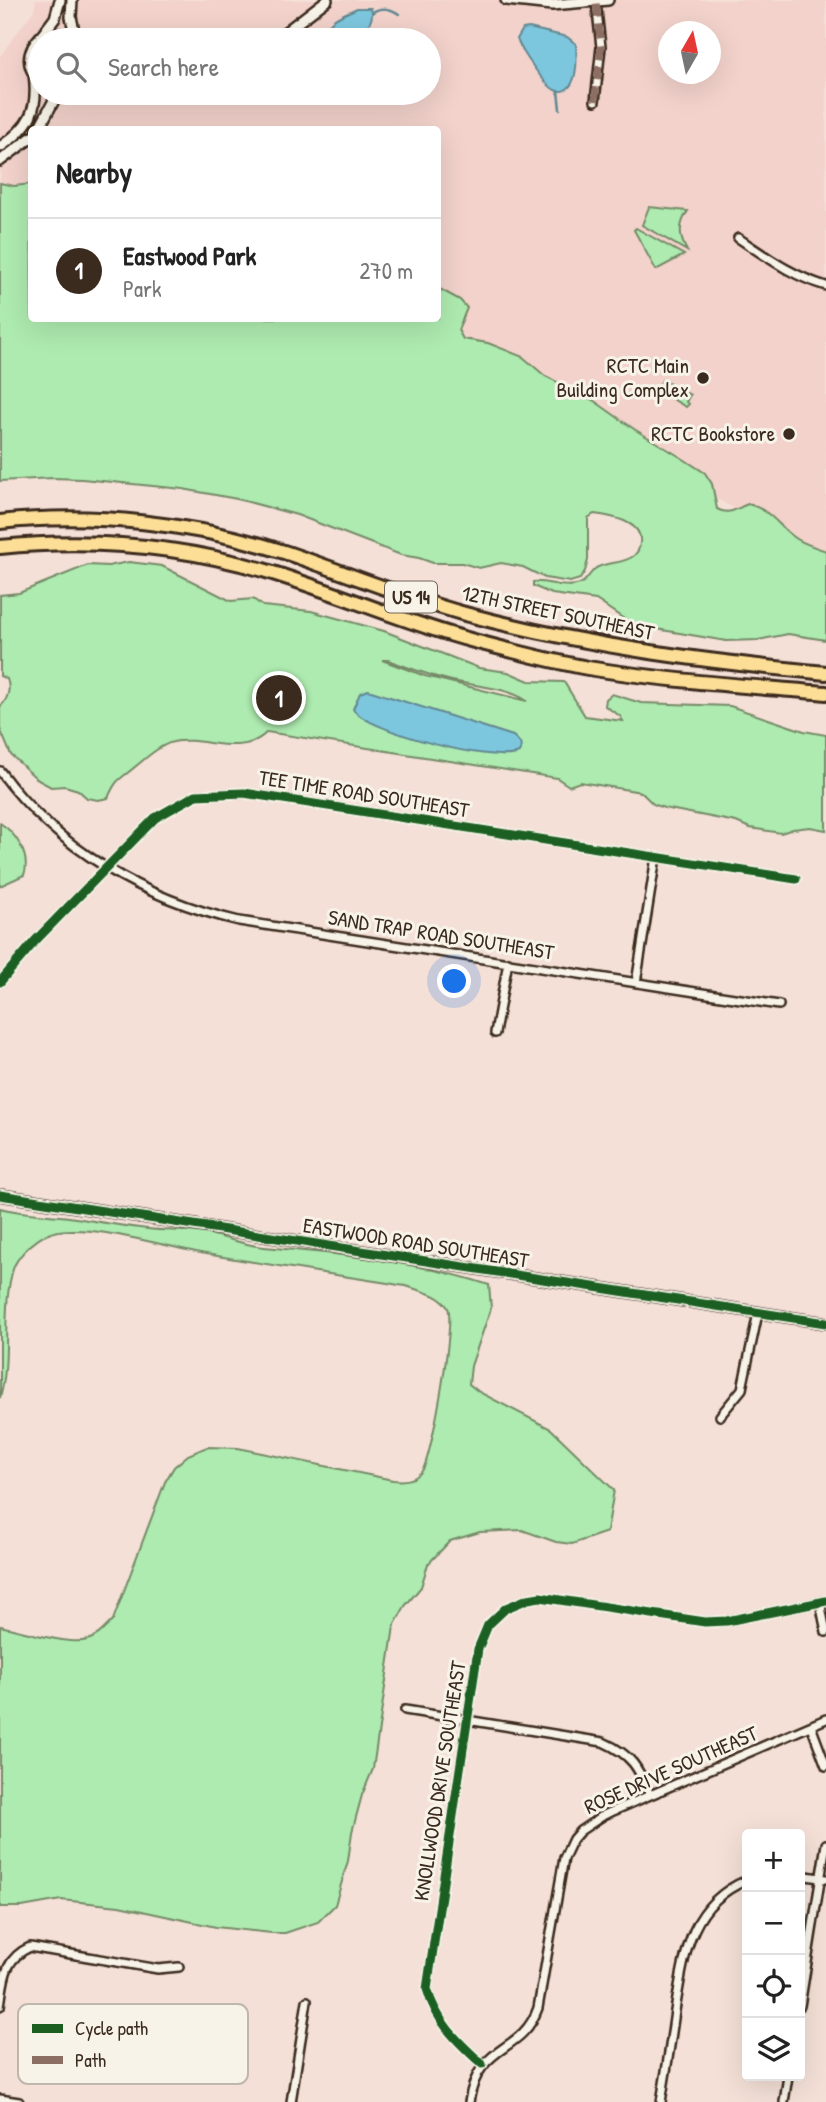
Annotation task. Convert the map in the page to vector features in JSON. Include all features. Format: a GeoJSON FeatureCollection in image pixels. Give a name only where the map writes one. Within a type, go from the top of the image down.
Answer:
{"type":"FeatureCollection","features":[{"type":"Feature","properties":{"kind":"main road","name":"12TH STREET SOUTHEAST"},"geometry":{"type":"LineString","coordinates":[[0,522],[82,519],[201,531],[282,551],[410,597],[540,633],[601,646],[695,660],[826,673]]}},
{"type":"Feature","properties":{"kind":"main road","name":"12TH STREET SOUTHEAST"},"geometry":{"type":"LineString","coordinates":[[0,547],[63,542],[97,543],[194,554],[265,571],[422,626],[557,662],[650,676],[826,693]]}},
{"type":"Feature","properties":{"kind":"street"},"geometry":{"type":"LineString","coordinates":[[48,28],[55,18],[60,0]]}},
{"type":"Feature","properties":{"kind":"street"},"geometry":{"type":"LineString","coordinates":[[72,0],[72,28]]}},
{"type":"Feature","properties":{"kind":"street"},"geometry":{"type":"LineString","coordinates":[[291,28],[327,0]]}},
{"type":"Feature","properties":{"kind":"street"},"geometry":{"type":"LineString","coordinates":[[506,0],[552,5],[608,0]]}},
{"type":"Feature","properties":{"kind":"street"},"geometry":{"type":"LineString","coordinates":[[595,101],[601,47],[596,2]]}},
{"type":"Feature","properties":{"kind":"street"},"geometry":{"type":"LineString","coordinates":[[0,147],[25,126],[34,105]]}},
{"type":"Feature","properties":{"kind":"street"},"geometry":{"type":"LineString","coordinates":[[40,126],[52,105]]}},
{"type":"Feature","properties":{"kind":"street"},"geometry":{"type":"LineString","coordinates":[[0,160],[28,140]]}},
{"type":"Feature","properties":{"kind":"street"},"geometry":{"type":"LineString","coordinates":[[738,238],[778,266],[826,286]]}},
{"type":"Feature","properties":{"kind":"street","name":"SAND TRAP ROAD SOUTHEAST"},"geometry":{"type":"LineString","coordinates":[[0,771],[32,810],[68,842],[106,869],[165,899],[193,909],[239,921],[779,1005]]}},
{"type":"Feature","properties":{"kind":"street","name":"TEE TIME ROAD SOUTHEAST"},"geometry":{"type":"LineString","coordinates":[[0,982],[35,941],[155,818],[195,795],[225,792],[257,795],[796,879]]}},
{"type":"Feature","properties":{"kind":"street"},"geometry":{"type":"LineString","coordinates":[[636,983],[656,858]]}},
{"type":"Feature","properties":{"kind":"street"},"geometry":{"type":"LineString","coordinates":[[495,1033],[508,962]]}},
{"type":"Feature","properties":{"kind":"street","name":"EASTWOOD ROAD SOUTHEAST"},"geometry":{"type":"LineString","coordinates":[[0,1195],[826,1323]]}},
{"type":"Feature","properties":{"kind":"street"},"geometry":{"type":"LineString","coordinates":[[720,1416],[742,1389],[758,1313]]}},
{"type":"Feature","properties":{"kind":"street","name":"KNOLLWOOD DRIVE SOUTHEAST"},"geometry":{"type":"LineString","coordinates":[[482,2064],[444,2027],[427,1989],[466,1720],[482,1637],[493,1620],[516,1602],[540,1597],[705,1622],[727,1621],[823,1602]]}},
{"type":"Feature","properties":{"kind":"street"},"geometry":{"type":"LineString","coordinates":[[823,1602],[826,1632]]}},
{"type":"Feature","properties":{"kind":"street"},"geometry":{"type":"LineString","coordinates":[[405,1710],[603,1742],[627,1755],[650,1795]]}},
{"type":"Feature","properties":{"kind":"street","name":"ROSE DRIVE SOUTHEAST"},"geometry":{"type":"LineString","coordinates":[[482,2064],[500,2048],[522,2036],[533,2022],[538,2008],[560,1870],[573,1839],[580,1830],[604,1815],[826,1719]]}},
{"type":"Feature","properties":{"kind":"street"},"geometry":{"type":"LineString","coordinates":[[811,1726],[826,1766]]}},
{"type":"Feature","properties":{"kind":"street"},"geometry":{"type":"LineString","coordinates":[[805,1978],[823,1879],[826,1844]]}},
{"type":"Feature","properties":{"kind":"street"},"geometry":{"type":"LineString","coordinates":[[805,1876],[823,1879]]}},
{"type":"Feature","properties":{"kind":"street"},"geometry":{"type":"LineString","coordinates":[[661,2102],[683,1961],[693,1930],[711,1904],[742,1883]]}},
{"type":"Feature","properties":{"kind":"street"},"geometry":{"type":"LineString","coordinates":[[0,2006],[11,1959],[30,1947],[158,1969],[179,1967]]}},
{"type":"Feature","properties":{"kind":"street"},"geometry":{"type":"LineString","coordinates":[[291,2102],[307,2001]]}},
{"type":"Feature","properties":{"kind":"street"},"geometry":{"type":"LineString","coordinates":[[469,2102],[473,2083],[482,2064]]}},
{"type":"Feature","properties":{"kind":"street"},"geometry":{"type":"LineString","coordinates":[[784,2102],[787,2081]]}},
{"type":"Feature","properties":{"kind":"street"},"geometry":{"type":"LineString","coordinates":[[0,2099],[19,2102]]}},
{"type":"Feature","properties":{"kind":"shaded area"},"geometry":{"type":"Polygon","coordinates":[[[36,0],[826,0],[826,560],[401,322],[441,322],[441,126],[28,126],[28,207],[0,202],[0,56],[34,10],[36,0]]]}},
{"type":"Feature","properties":{"kind":"green space"},"geometry":{"type":"Polygon","coordinates":[[[0,183],[14,186],[28,184],[28,322],[441,322],[441,290],[460,300],[467,308],[458,330],[463,339],[488,343],[523,357],[545,376],[593,400],[705,473],[712,484],[717,509],[729,512],[748,504],[756,507],[798,539],[826,551],[826,640],[788,634],[758,640],[726,641],[633,625],[596,600],[552,594],[533,586],[533,582],[565,586],[580,584],[596,568],[634,556],[640,545],[640,536],[636,529],[624,521],[608,516],[594,514],[588,518],[588,560],[585,571],[580,579],[570,582],[545,578],[523,567],[501,563],[479,568],[462,563],[433,563],[401,555],[297,515],[237,499],[183,489],[82,479],[0,481],[0,183]]]}},
{"type":"Feature","properties":{"kind":"green space"},"geometry":{"type":"Polygon","coordinates":[[[649,207],[688,211],[682,221],[681,231],[687,251],[642,225],[649,207]]]}},
{"type":"Feature","properties":{"kind":"green space"},"geometry":{"type":"Polygon","coordinates":[[[636,228],[684,255],[656,270],[634,230],[636,228]]]}},
{"type":"Feature","properties":{"kind":"green space"},"geometry":{"type":"Polygon","coordinates":[[[662,380],[690,395],[686,407],[657,390],[662,380]]]}},
{"type":"Feature","properties":{"kind":"green space"},"geometry":{"type":"Polygon","coordinates":[[[129,562],[162,566],[231,601],[253,599],[263,606],[311,611],[384,631],[479,668],[508,672],[529,681],[564,682],[585,716],[623,721],[605,706],[606,699],[612,694],[641,703],[730,706],[804,731],[826,735],[826,830],[810,827],[781,833],[750,828],[736,822],[664,808],[653,804],[641,792],[580,782],[569,786],[557,778],[267,732],[246,744],[185,741],[168,744],[153,752],[119,779],[108,798],[87,798],[78,790],[65,786],[51,787],[38,780],[11,755],[0,729],[0,707],[7,698],[9,687],[7,679],[0,676],[0,595],[19,593],[88,565],[108,566],[129,562]],[[382,660],[425,676],[527,701],[501,690],[444,679],[382,660]]]}},
{"type":"Feature","properties":{"kind":"green space"},"geometry":{"type":"Polygon","coordinates":[[[0,823],[21,846],[26,868],[24,875],[0,886],[0,823]]]}},
{"type":"Feature","properties":{"kind":"green space"},"geometry":{"type":"Polygon","coordinates":[[[0,1208],[148,1229],[205,1233],[255,1246],[377,1260],[434,1270],[489,1285],[491,1308],[471,1366],[469,1384],[479,1392],[551,1429],[614,1490],[607,1532],[572,1544],[556,1542],[522,1530],[480,1532],[450,1541],[428,1564],[421,1587],[405,1606],[394,1626],[373,1769],[362,1795],[352,1832],[348,1861],[335,1905],[318,1922],[285,1933],[272,1933],[216,1927],[119,1906],[61,1900],[22,1907],[0,1907],[0,1626],[69,1641],[87,1640],[101,1632],[113,1620],[165,1482],[174,1467],[188,1455],[207,1447],[238,1448],[393,1480],[416,1477],[426,1461],[436,1417],[448,1338],[448,1308],[435,1296],[406,1286],[206,1254],[107,1233],[69,1230],[54,1232],[31,1245],[14,1266],[8,1299],[5,1366],[0,1398],[0,1208]]]}},
{"type":"Feature","properties":{"kind":"water"},"geometry":{"type":"Polygon","coordinates":[[[357,8],[371,8],[372,13],[366,28],[327,28],[341,16],[357,8]]]}},
{"type":"Feature","properties":{"kind":"water"},"geometry":{"type":"Polygon","coordinates":[[[523,29],[567,37],[576,44],[575,73],[570,86],[565,90],[553,89],[524,52],[517,39],[523,29]]]}},
{"type":"Feature","properties":{"kind":"water"},"geometry":{"type":"Polygon","coordinates":[[[368,690],[513,736],[521,748],[519,753],[484,754],[432,743],[381,727],[363,718],[353,709],[360,693],[368,690]]]}},
{"type":"Feature","properties":{"kind":"waterway"},"geometry":{"type":"LineString","coordinates":[[373,12],[386,9],[399,14]]}},
{"type":"Feature","properties":{"kind":"waterway"},"geometry":{"type":"LineString","coordinates":[[558,91],[560,109]]}},
{"type":"Feature","properties":{"kind":"marked path"},"geometry":{"type":"LineString","coordinates":[[595,101],[601,47],[596,2]]}},
{"type":"Feature","properties":{"kind":"cycle path"},"geometry":{"type":"LineString","coordinates":[[0,982],[35,941],[155,818],[196,795],[244,793],[796,879]]}},
{"type":"Feature","properties":{"kind":"cycle path"},"geometry":{"type":"LineString","coordinates":[[0,1195],[826,1323]]}},
{"type":"Feature","properties":{"kind":"cycle path"},"geometry":{"type":"LineString","coordinates":[[482,2064],[442,2022],[427,1989],[478,1649],[488,1625],[506,1608],[540,1597],[705,1622],[727,1621],[826,1601]]}},
{"type":"Feature","properties":{"kind":"place","name":"RCTC Main Building Complex"},"geometry":{"type":"Point","coordinates":[703,378]}},
{"type":"Feature","properties":{"kind":"place","name":"RCTC Bookstore"},"geometry":{"type":"Point","coordinates":[789,434]}},
{"type":"Feature","properties":{"kind":"place","name":"Eastwood Park"},"geometry":{"type":"Point","coordinates":[279,698]}}]}
